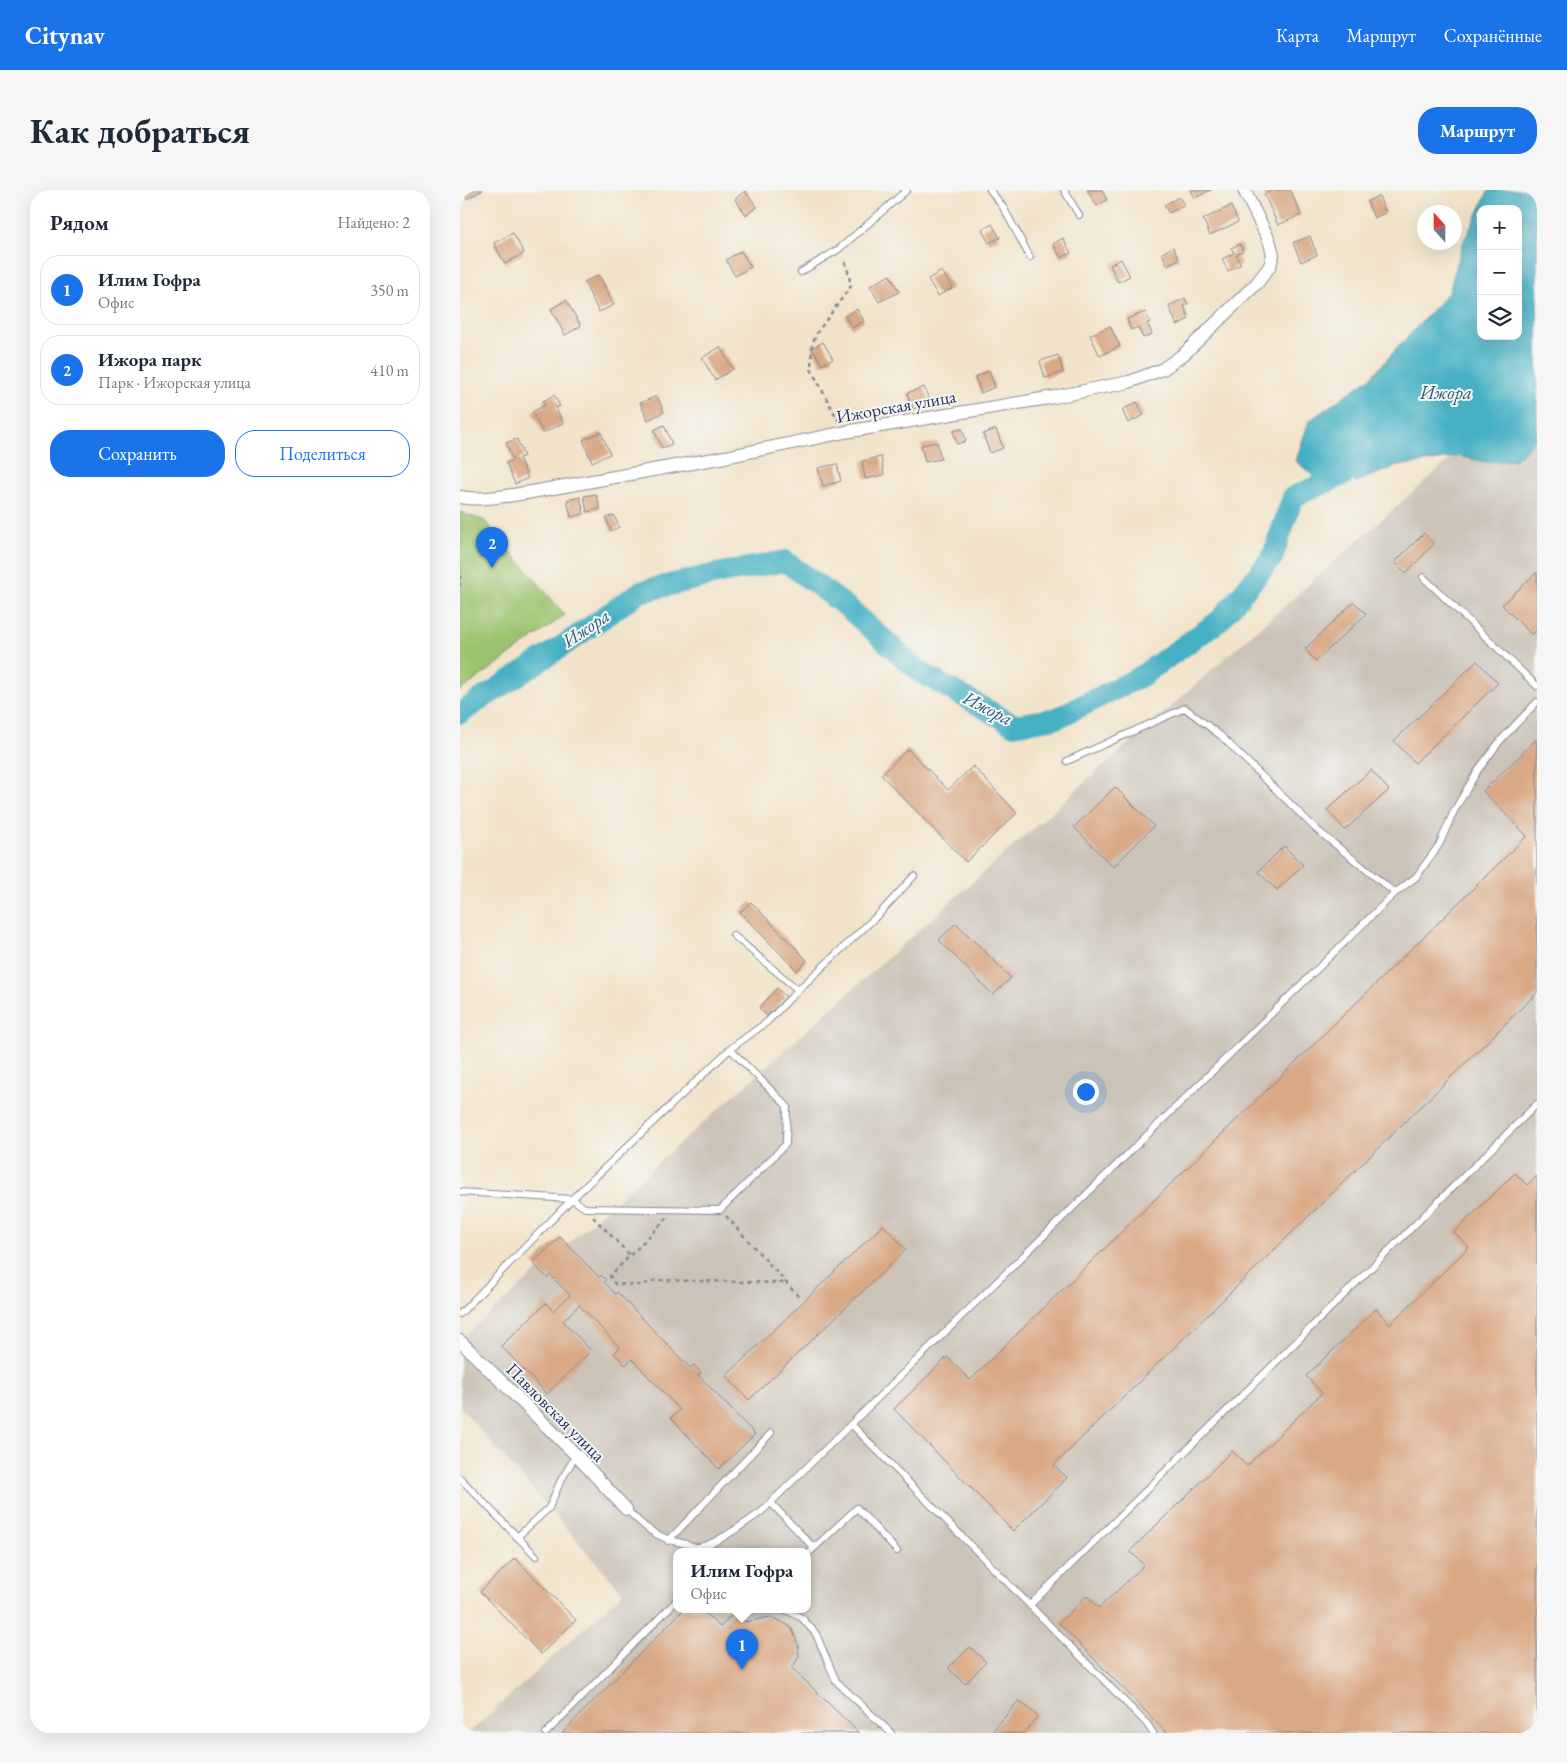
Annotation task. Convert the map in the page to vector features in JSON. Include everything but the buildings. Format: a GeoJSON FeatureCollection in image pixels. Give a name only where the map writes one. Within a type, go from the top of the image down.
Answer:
{"type":"FeatureCollection","features":[{"type":"Feature","properties":{"kind":"street","name":"Ижорская улица"},"geometry":{"type":"LineString","coordinates":[[460,497],[469,499],[492,498],[526,493],[725,457],[845,432],[1054,397],[1129,382],[1162,369],[1184,354],[1257,283],[1270,266],[1273,254],[1246,191]]}},
{"type":"Feature","properties":{"kind":"street","name":"Павловская улица"},"geometry":{"type":"LineString","coordinates":[[460,1341],[576,1456],[626,1509]]}},
{"type":"Feature","properties":{"kind":"lane"},"geometry":{"type":"LineString","coordinates":[[800,272],[838,248],[907,190]]}},
{"type":"Feature","properties":{"kind":"lane"},"geometry":{"type":"LineString","coordinates":[[990,190],[1003,207],[1030,257]]}},
{"type":"Feature","properties":{"kind":"lane"},"geometry":{"type":"LineString","coordinates":[[1064,190],[1079,216]]}},
{"type":"Feature","properties":{"kind":"lane"},"geometry":{"type":"LineString","coordinates":[[1423,577],[1537,686]]}},
{"type":"Feature","properties":{"kind":"lane"},"geometry":{"type":"LineString","coordinates":[[700,1548],[735,1530],[762,1512],[1396,894],[1416,877],[1439,845],[1454,811],[1478,770],[1500,742],[1537,702]]}},
{"type":"Feature","properties":{"kind":"lane"},"geometry":{"type":"LineString","coordinates":[[1067,761],[1185,708],[1221,736],[1316,829],[1396,894]]}},
{"type":"Feature","properties":{"kind":"lane"},"geometry":{"type":"LineString","coordinates":[[460,1314],[572,1199],[730,1049],[767,1022],[798,990],[881,912],[914,876]]}},
{"type":"Feature","properties":{"kind":"lane"},"geometry":{"type":"LineString","coordinates":[[733,935],[798,990]]}},
{"type":"Feature","properties":{"kind":"lane"},"geometry":{"type":"LineString","coordinates":[[460,1192],[572,1199],[585,1208],[720,1210],[786,1144],[787,1106],[730,1049]]}},
{"type":"Feature","properties":{"kind":"lane"},"geometry":{"type":"LineString","coordinates":[[1030,1605],[1537,1104]]}},
{"type":"Feature","properties":{"kind":"lane"},"geometry":{"type":"LineString","coordinates":[[852,1424],[1154,1733]]}},
{"type":"Feature","properties":{"kind":"lane"},"geometry":{"type":"LineString","coordinates":[[668,1541],[770,1433]]}},
{"type":"Feature","properties":{"kind":"lane"},"geometry":{"type":"LineString","coordinates":[[517,1537],[548,1508],[560,1482],[576,1456]]}},
{"type":"Feature","properties":{"kind":"lane"},"geometry":{"type":"LineString","coordinates":[[460,1478],[536,1556]]}},
{"type":"Feature","properties":{"kind":"lane"},"geometry":{"type":"LineString","coordinates":[[771,1503],[814,1548]]}},
{"type":"Feature","properties":{"kind":"lane"},"geometry":{"type":"LineString","coordinates":[[811,1551],[857,1508],[897,1551]]}},
{"type":"Feature","properties":{"kind":"lane"},"geometry":{"type":"LineString","coordinates":[[626,1509],[641,1524],[668,1541],[694,1548]]}},
{"type":"Feature","properties":{"kind":"lane"},"geometry":{"type":"LineString","coordinates":[[546,1733],[673,1604]]}},
{"type":"Feature","properties":{"kind":"lane"},"geometry":{"type":"LineString","coordinates":[[792,1613],[802,1618],[816,1634],[836,1680],[891,1733]]}},
{"type":"Feature","properties":{"kind":"path"},"geometry":{"type":"LineString","coordinates":[[838,248],[847,267],[851,286],[816,334],[812,346],[811,369],[845,432]]}},
{"type":"Feature","properties":{"kind":"path"},"geometry":{"type":"LineString","coordinates":[[460,575],[460,586]]}},
{"type":"Feature","properties":{"kind":"path"},"geometry":{"type":"LineString","coordinates":[[585,1208],[630,1255]]}},
{"type":"Feature","properties":{"kind":"path"},"geometry":{"type":"LineString","coordinates":[[677,1209],[610,1276],[615,1284],[641,1285],[657,1280],[786,1283]]}},
{"type":"Feature","properties":{"kind":"path"},"geometry":{"type":"LineString","coordinates":[[720,1210],[798,1296]]}},
{"type":"Feature","properties":{"kind":"shaded area"},"geometry":{"type":"Polygon","coordinates":[[[1537,382],[1537,1733],[469,1733],[623,1593],[460,1407],[460,1340],[1537,382]]]}},
{"type":"Feature","properties":{"kind":"green space"},"geometry":{"type":"Polygon","coordinates":[[[460,512],[485,521],[565,615],[460,691],[460,512]]]}},
{"type":"Feature","properties":{"kind":"water","name":"Ижора"},"geometry":{"type":"Polygon","coordinates":[[[1489,190],[1537,190],[1537,436],[1525,451],[1514,460],[1485,462],[1459,456],[1397,466],[1356,482],[1343,475],[1324,485],[1296,461],[1309,421],[1370,378],[1449,292],[1462,246],[1477,214],[1477,340],[1522,340],[1522,205],[1482,205],[1489,190]]]}},
{"type":"Feature","properties":{"kind":"waterway","name":"Ижора"},"geometry":{"type":"LineString","coordinates":[[460,713],[561,647],[640,592],[716,574],[785,561],[847,607],[920,672],[1014,725],[1057,718],[1140,677],[1219,621],[1272,558],[1293,497],[1343,475],[1350,470]]}},
{"type":"Feature","properties":{"kind":"place","name":"Ижора парк"},"geometry":{"type":"Point","coordinates":[492,568]}},
{"type":"Feature","properties":{"kind":"place","name":"Илим Гофра"},"geometry":{"type":"Point","coordinates":[742,1670]}}]}
